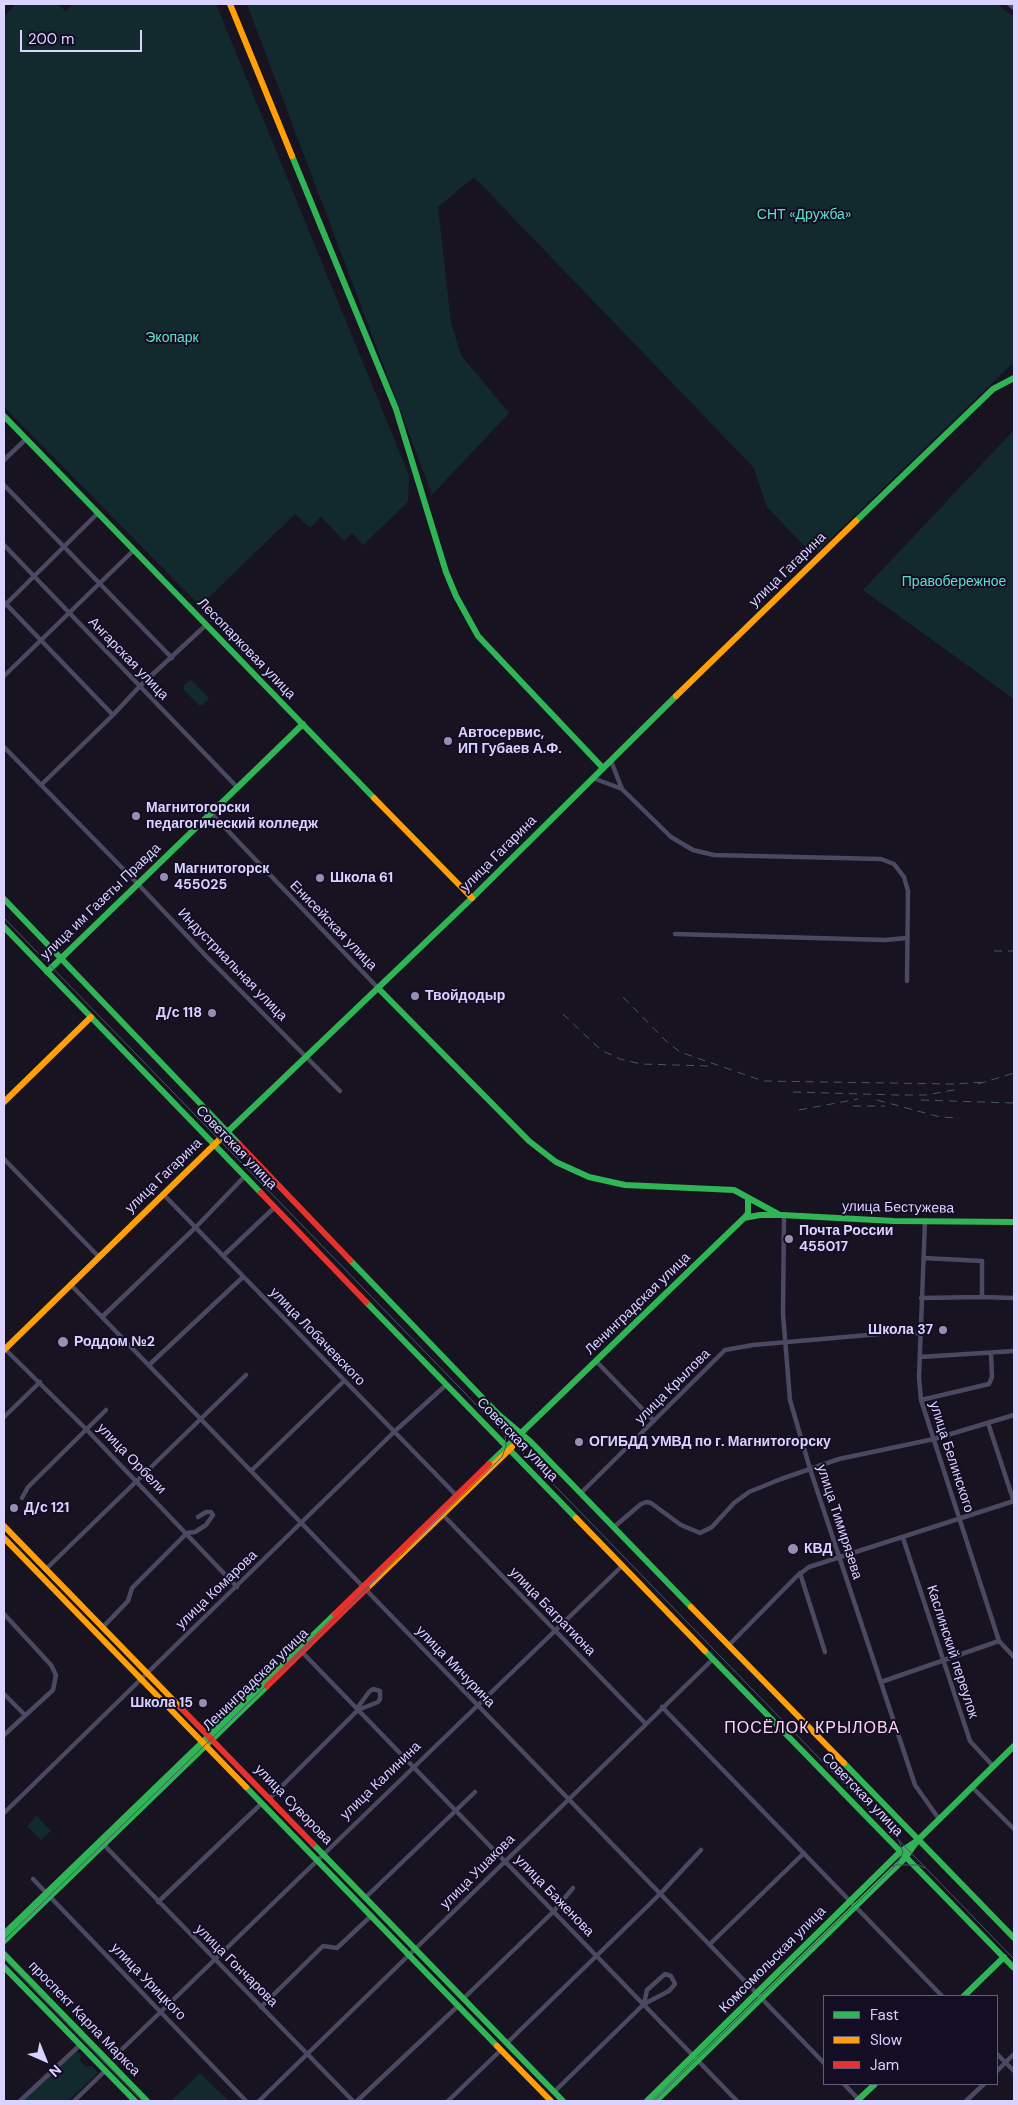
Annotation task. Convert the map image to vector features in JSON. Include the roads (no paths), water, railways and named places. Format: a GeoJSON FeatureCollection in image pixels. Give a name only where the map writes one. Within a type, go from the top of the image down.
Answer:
{"type":"FeatureCollection","features":[{"type":"Feature","properties":{"kind":"main road"},"geometry":{"type":"LineString","coordinates":[[230,4],[396,409],[446,572],[456,596],[478,636],[603,768]]}},
{"type":"Feature","properties":{"kind":"main road","name":"улица Гагарина"},"geometry":{"type":"LineString","coordinates":[[5,1349],[163,1194],[472,898],[974,407],[997,386],[1014,378]]}},
{"type":"Feature","properties":{"kind":"main road","name":"Лесопарковая улица"},"geometry":{"type":"LineString","coordinates":[[4,416],[472,898]]}},
{"type":"Feature","properties":{"kind":"main road","name":"улица им Газеты Правда"},"geometry":{"type":"LineString","coordinates":[[47,972],[303,724]]}},
{"type":"Feature","properties":{"kind":"main road","name":"Советская улица"},"geometry":{"type":"LineString","coordinates":[[4,899],[498,1414],[522,1434],[581,1493],[1014,1938]]}},
{"type":"Feature","properties":{"kind":"main road","name":"Советская улица"},"geometry":{"type":"LineString","coordinates":[[4,929],[1014,1968]]}},
{"type":"Feature","properties":{"kind":"main road"},"geometry":{"type":"LineString","coordinates":[[378,988],[529,1141],[556,1162],[605,1182],[649,1187],[734,1190],[783,1215]]}},
{"type":"Feature","properties":{"kind":"main road"},"geometry":{"type":"LineString","coordinates":[[4,1102],[91,1017]]}},
{"type":"Feature","properties":{"kind":"main road"},"geometry":{"type":"LineString","coordinates":[[744,1218],[748,1213],[750,1205],[748,1198]]}},
{"type":"Feature","properties":{"kind":"main road"},"geometry":{"type":"LineString","coordinates":[[744,1218],[760,1215],[783,1215]]}},
{"type":"Feature","properties":{"kind":"main road","name":"улица Бестужева"},"geometry":{"type":"LineString","coordinates":[[783,1215],[833,1219],[1014,1222]]}},
{"type":"Feature","properties":{"kind":"main road","name":"Ленинградская улица"},"geometry":{"type":"LineString","coordinates":[[4,1934],[104,1845],[210,1738],[443,1515],[522,1434],[744,1218]]}},
{"type":"Feature","properties":{"kind":"main road","name":"Ленинградская улица"},"geometry":{"type":"LineString","coordinates":[[210,1738],[302,1652],[456,1495],[508,1448]]}},
{"type":"Feature","properties":{"kind":"main road","name":"улица Суворова"},"geometry":{"type":"LineString","coordinates":[[4,1526],[563,2101]]}},
{"type":"Feature","properties":{"kind":"main road","name":"улица Суворова"},"geometry":{"type":"LineString","coordinates":[[4,1538],[551,2101]]}},
{"type":"Feature","properties":{"kind":"main road"},"geometry":{"type":"LineString","coordinates":[[48,1583],[54,1578]]}},
{"type":"Feature","properties":{"kind":"main road","name":"Ленинградская улица"},"geometry":{"type":"LineString","coordinates":[[4,1942],[48,1894],[204,1744]]}},
{"type":"Feature","properties":{"kind":"main road","name":"Комсомольская улица"},"geometry":{"type":"LineString","coordinates":[[656,2101],[851,1900],[900,1852],[918,1840],[1014,1746]]}},
{"type":"Feature","properties":{"kind":"main road","name":"Комсомольская улица"},"geometry":{"type":"LineString","coordinates":[[760,1995],[906,1858],[918,1840]]}},
{"type":"Feature","properties":{"kind":"main road","name":"проспект Карла Маркса"},"geometry":{"type":"LineString","coordinates":[[4,1954],[147,2101]]}},
{"type":"Feature","properties":{"kind":"main road"},"geometry":{"type":"LineString","coordinates":[[965,1995],[1004,1957]]}},
{"type":"Feature","properties":{"kind":"main road","name":"проспект Карла Маркса"},"geometry":{"type":"LineString","coordinates":[[4,1967],[135,2101]]}},
{"type":"Feature","properties":{"kind":"main road","name":"Комсомольская улица"},"geometry":{"type":"LineString","coordinates":[[647,2101],[696,2058]]}},
{"type":"Feature","properties":{"kind":"main road"},"geometry":{"type":"LineString","coordinates":[[105,2071],[112,2065]]}},
{"type":"Feature","properties":{"kind":"main road"},"geometry":{"type":"LineString","coordinates":[[858,2101],[873,2085]]}},
{"type":"Feature","properties":{"kind":"street"},"geometry":{"type":"LineString","coordinates":[[1009,4],[1014,8]]}},
{"type":"Feature","properties":{"kind":"street"},"geometry":{"type":"LineString","coordinates":[[4,460],[26,439]]}},
{"type":"Feature","properties":{"kind":"street"},"geometry":{"type":"LineString","coordinates":[[4,485],[172,658]]}},
{"type":"Feature","properties":{"kind":"street"},"geometry":{"type":"LineString","coordinates":[[98,513],[4,604],[113,716]]}},
{"type":"Feature","properties":{"kind":"street","name":"Ангарская улица"},"geometry":{"type":"LineString","coordinates":[[4,545],[237,787]]}},
{"type":"Feature","properties":{"kind":"street"},"geometry":{"type":"LineString","coordinates":[[4,676],[134,550]]}},
{"type":"Feature","properties":{"kind":"street"},"geometry":{"type":"LineString","coordinates":[[41,785],[113,716],[140,686],[206,625]]}},
{"type":"Feature","properties":{"kind":"street","name":"Индустриальная улица"},"geometry":{"type":"LineString","coordinates":[[4,747],[340,1091]]}},
{"type":"Feature","properties":{"kind":"street"},"geometry":{"type":"LineString","coordinates":[[611,761],[622,789],[671,838],[693,850],[714,855],[881,859],[894,864],[904,878],[908,891],[907,981]]}},
{"type":"Feature","properties":{"kind":"street"},"geometry":{"type":"LineString","coordinates":[[593,778],[622,789]]}},
{"type":"Feature","properties":{"kind":"street","name":"Енисейская улица"},"geometry":{"type":"LineString","coordinates":[[211,813],[378,988]]}},
{"type":"Feature","properties":{"kind":"street"},"geometry":{"type":"LineString","coordinates":[[676,934],[885,940],[907,938]]}},
{"type":"Feature","properties":{"kind":"street"},"geometry":{"type":"LineString","coordinates":[[4,1159],[99,1257]]}},
{"type":"Feature","properties":{"kind":"street"},"geometry":{"type":"LineString","coordinates":[[102,1317],[196,1227],[245,1176]]}},
{"type":"Feature","properties":{"kind":"street","name":"улица Лобачевского"},"geometry":{"type":"LineString","coordinates":[[163,1194],[456,1495]]}},
{"type":"Feature","properties":{"kind":"street"},"geometry":{"type":"LineString","coordinates":[[223,1256],[275,1207]]}},
{"type":"Feature","properties":{"kind":"street","name":"улица Тимирязева"},"geometry":{"type":"LineString","coordinates":[[783,1215],[783,1314],[790,1400],[810,1469],[914,1785],[939,1820]]}},
{"type":"Feature","properties":{"kind":"street","name":"улица Белинского"},"geometry":{"type":"LineString","coordinates":[[925,1221],[919,1377],[921,1400],[999,1641],[1014,1657]]}},
{"type":"Feature","properties":{"kind":"street"},"geometry":{"type":"LineString","coordinates":[[924,1258],[982,1261],[982,1297]]}},
{"type":"Feature","properties":{"kind":"street"},"geometry":{"type":"LineString","coordinates":[[149,1365],[243,1278]]}},
{"type":"Feature","properties":{"kind":"street","name":"улица Мичурина"},"geometry":{"type":"LineString","coordinates":[[71,1285],[823,2062]]}},
{"type":"Feature","properties":{"kind":"street"},"geometry":{"type":"LineString","coordinates":[[922,1298],[1014,1298]]}},
{"type":"Feature","properties":{"kind":"street","name":"улица Крылова"},"geometry":{"type":"LineString","coordinates":[[581,1493],[725,1350],[752,1345],[891,1333],[921,1333]]}},
{"type":"Feature","properties":{"kind":"street","name":"улица Орбели"},"geometry":{"type":"LineString","coordinates":[[5,1349],[87,1430],[237,1587]]}},
{"type":"Feature","properties":{"kind":"street"},"geometry":{"type":"LineString","coordinates":[[920,1357],[1014,1351]]}},
{"type":"Feature","properties":{"kind":"street"},"geometry":{"type":"LineString","coordinates":[[921,1400],[988,1384],[992,1377],[991,1353]]}},
{"type":"Feature","properties":{"kind":"street"},"geometry":{"type":"LineString","coordinates":[[596,1361],[654,1422]]}},
{"type":"Feature","properties":{"kind":"street"},"geometry":{"type":"LineString","coordinates":[[46,1569],[246,1375]]}},
{"type":"Feature","properties":{"kind":"street"},"geometry":{"type":"LineString","coordinates":[[251,1471],[344,1381]]}},
{"type":"Feature","properties":{"kind":"street"},"geometry":{"type":"LineString","coordinates":[[4,1418],[40,1382]]}},
{"type":"Feature","properties":{"kind":"street","name":"улица Комарова"},"geometry":{"type":"LineString","coordinates":[[4,1813],[302,1524],[394,1432],[446,1385]]}},
{"type":"Feature","properties":{"kind":"street"},"geometry":{"type":"LineString","coordinates":[[22,1498],[28,1487],[106,1410]]}},
{"type":"Feature","properties":{"kind":"street"},"geometry":{"type":"LineString","coordinates":[[614,1527],[641,1504],[646,1502],[651,1503],[681,1525],[700,1533],[712,1527],[734,1502],[749,1492],[810,1469],[839,1459],[934,1439],[1014,1415]]}},
{"type":"Feature","properties":{"kind":"street"},"geometry":{"type":"LineString","coordinates":[[729,1646],[800,1573],[808,1568],[1014,1501],[988,1423]]}},
{"type":"Feature","properties":{"kind":"street"},"geometry":{"type":"LineString","coordinates":[[103,1627],[128,1602],[132,1588],[187,1533],[195,1532],[206,1525],[213,1515],[211,1512],[206,1512],[198,1517]]}},
{"type":"Feature","properties":{"kind":"street","name":"улица Багратиона"},"geometry":{"type":"LineString","coordinates":[[443,1515],[645,1723]]}},
{"type":"Feature","properties":{"kind":"street","name":"Каслинский переулок"},"geometry":{"type":"LineString","coordinates":[[903,1538],[970,1741],[993,1766]]}},
{"type":"Feature","properties":{"kind":"street","name":"улица Калинина"},"geometry":{"type":"LineString","coordinates":[[115,2056],[622,1566]]}},
{"type":"Feature","properties":{"kind":"street"},"geometry":{"type":"LineString","coordinates":[[800,1573],[826,1652]]}},
{"type":"Feature","properties":{"kind":"street"},"geometry":{"type":"LineString","coordinates":[[4,1614],[51,1665],[56,1675],[53,1690],[4,1735]]}},
{"type":"Feature","properties":{"kind":"street"},"geometry":{"type":"LineString","coordinates":[[881,1682],[999,1641]]}},
{"type":"Feature","properties":{"kind":"street","name":"улица Баженова"},"geometry":{"type":"LineString","coordinates":[[302,1652],[737,2101]]}},
{"type":"Feature","properties":{"kind":"street","name":"улица Ушакова"},"geometry":{"type":"LineString","coordinates":[[259,2101],[410,1956],[645,1723],[713,1659]]}},
{"type":"Feature","properties":{"kind":"street"},"geometry":{"type":"LineString","coordinates":[[269,1799],[358,1710],[378,1702],[380,1691],[372,1689],[358,1707],[358,1710]]}},
{"type":"Feature","properties":{"kind":"street"},"geometry":{"type":"LineString","coordinates":[[4,1694],[25,1715]]}},
{"type":"Feature","properties":{"kind":"street"},"geometry":{"type":"LineString","coordinates":[[662,1707],[941,1995]]}},
{"type":"Feature","properties":{"kind":"street"},"geometry":{"type":"LineString","coordinates":[[972,1787],[1014,1829]]}},
{"type":"Feature","properties":{"kind":"street"},"geometry":{"type":"LineString","coordinates":[[365,1898],[475,1792]]}},
{"type":"Feature","properties":{"kind":"street"},"geometry":{"type":"LineString","coordinates":[[158,1902],[261,1804]]}},
{"type":"Feature","properties":{"kind":"street","name":"улица Гончарова"},"geometry":{"type":"LineString","coordinates":[[104,1845],[353,2101]]}},
{"type":"Feature","properties":{"kind":"street"},"geometry":{"type":"LineString","coordinates":[[507,2044],[661,1893],[702,1850]]}},
{"type":"Feature","properties":{"kind":"street"},"geometry":{"type":"LineString","coordinates":[[710,1944],[804,1853]]}},
{"type":"Feature","properties":{"kind":"street","name":"улица Урицкого"},"geometry":{"type":"LineString","coordinates":[[33,1879],[246,2101]]}},
{"type":"Feature","properties":{"kind":"street"},"geometry":{"type":"LineString","coordinates":[[463,1999],[553,1912],[573,1888]]}},
{"type":"Feature","properties":{"kind":"street"},"geometry":{"type":"LineString","coordinates":[[261,2007],[323,1946],[337,1948],[371,1916]]}},
{"type":"Feature","properties":{"kind":"street"},"geometry":{"type":"LineString","coordinates":[[554,2092],[644,2004],[669,1991],[675,1984],[671,1976],[665,1974],[647,1990],[644,2004]]}},
{"type":"Feature","properties":{"kind":"street"},"geometry":{"type":"LineString","coordinates":[[357,2101],[458,2006]]}},
{"type":"Feature","properties":{"kind":"street"},"geometry":{"type":"LineString","coordinates":[[20,2101],[80,2045]]}},
{"type":"Feature","properties":{"kind":"street"},"geometry":{"type":"LineString","coordinates":[[448,2101],[500,2050]]}},
{"type":"Feature","properties":{"kind":"street"},"geometry":{"type":"LineString","coordinates":[[998,2070],[1014,2054]]}},
{"type":"Feature","properties":{"kind":"street"},"geometry":{"type":"LineString","coordinates":[[998,2055],[1014,2071]]}},
{"type":"Feature","properties":{"kind":"street"},"geometry":{"type":"LineString","coordinates":[[74,2101],[105,2071]]}},
{"type":"Feature","properties":{"kind":"street"},"geometry":{"type":"LineString","coordinates":[[845,2085],[858,2101]]}},
{"type":"Feature","properties":{"kind":"street"},"geometry":{"type":"LineString","coordinates":[[966,2101],[983,2085]]}},
{"type":"Feature","properties":{"kind":"tram line"},"geometry":{"type":"LineString","coordinates":[[4,918],[1014,1959]]}},
{"type":"Feature","properties":{"kind":"tram line"},"geometry":{"type":"LineString","coordinates":[[4,1940],[502,1457],[506,1446],[505,1435]]}},
{"type":"Feature","properties":{"kind":"tram line"},"geometry":{"type":"LineString","coordinates":[[654,2101],[897,1864],[903,1852],[899,1841]]}},
{"type":"Feature","properties":{"kind":"tram line"},"geometry":{"type":"LineString","coordinates":[[891,1867],[896,1865],[919,1865],[925,1868]]}},
{"type":"Feature","properties":{"kind":"tram line"},"geometry":{"type":"LineString","coordinates":[[4,1959],[142,2101]]}},
{"type":"Feature","properties":{"kind":"railway"},"geometry":{"type":"LineString","coordinates":[[994,951],[1014,951]]}},
{"type":"Feature","properties":{"kind":"railway"},"geometry":{"type":"LineString","coordinates":[[623,997],[666,1041],[680,1052],[763,1081],[952,1084],[985,1082]]}},
{"type":"Feature","properties":{"kind":"railway"},"geometry":{"type":"LineString","coordinates":[[563,1014],[601,1050],[620,1059],[641,1064],[708,1066]]}},
{"type":"Feature","properties":{"kind":"railway"},"geometry":{"type":"LineString","coordinates":[[978,1084],[1014,1073]]}},
{"type":"Feature","properties":{"kind":"railway"},"geometry":{"type":"LineString","coordinates":[[793,1092],[926,1095],[959,1089]]}},
{"type":"Feature","properties":{"kind":"railway"},"geometry":{"type":"LineString","coordinates":[[799,1110],[858,1099]]}},
{"type":"Feature","properties":{"kind":"railway"},"geometry":{"type":"LineString","coordinates":[[877,1100],[940,1117],[959,1118]]}},
{"type":"Feature","properties":{"kind":"railway"},"geometry":{"type":"LineString","coordinates":[[921,1100],[1013,1103]]}},
{"type":"Feature","properties":{"kind":"railway"},"geometry":{"type":"LineString","coordinates":[[853,1106],[885,1106]]}},
{"type":"Feature","properties":{"kind":"place","name":"Автосервис, ИП Губаев А.Ф."},"geometry":{"type":"Point","coordinates":[448,741]}},
{"type":"Feature","properties":{"kind":"place","name":"Магнитогорски педагогический колледж"},"geometry":{"type":"Point","coordinates":[136,816]}},
{"type":"Feature","properties":{"kind":"place","name":"Магнитогорск 455025"},"geometry":{"type":"Point","coordinates":[164,877]}},
{"type":"Feature","properties":{"kind":"place","name":"Школа 61"},"geometry":{"type":"Point","coordinates":[320,878]}},
{"type":"Feature","properties":{"kind":"place","name":"Твойдодыр"},"geometry":{"type":"Point","coordinates":[415,996]}},
{"type":"Feature","properties":{"kind":"place","name":"Д/с 118"},"geometry":{"type":"Point","coordinates":[212,1013]}},
{"type":"Feature","properties":{"kind":"place","name":"Почта России 455017"},"geometry":{"type":"Point","coordinates":[789,1239]}},
{"type":"Feature","properties":{"kind":"place","name":"Школа 37"},"geometry":{"type":"Point","coordinates":[943,1330]}},
{"type":"Feature","properties":{"kind":"place","name":"Роддом №2"},"geometry":{"type":"Point","coordinates":[63,1342]}},
{"type":"Feature","properties":{"kind":"place","name":"ОГИБДД УМВД по г. Магнитогорску"},"geometry":{"type":"Point","coordinates":[579,1442]}},
{"type":"Feature","properties":{"kind":"place","name":"Д/с 121"},"geometry":{"type":"Point","coordinates":[14,1508]}},
{"type":"Feature","properties":{"kind":"place","name":"КВД"},"geometry":{"type":"Point","coordinates":[793,1549]}},
{"type":"Feature","properties":{"kind":"place","name":"Школа 15"},"geometry":{"type":"Point","coordinates":[203,1703]}},
{"type":"Feature","properties":{"kind":"district","name":"ПОСЁЛОК КРЫЛОВА"},"geometry":{"type":"Point","coordinates":[812,1729]}},
{"type":"Feature","properties":{"kind":"park label","name":"СНТ «Дружба»"},"geometry":{"type":"Point","coordinates":[804,215]}},
{"type":"Feature","properties":{"kind":"park label","name":"Экопарк"},"geometry":{"type":"Point","coordinates":[172,338]}},
{"type":"Feature","properties":{"kind":"park label","name":"Правобережное"},"geometry":{"type":"Point","coordinates":[954,582]}}]}
